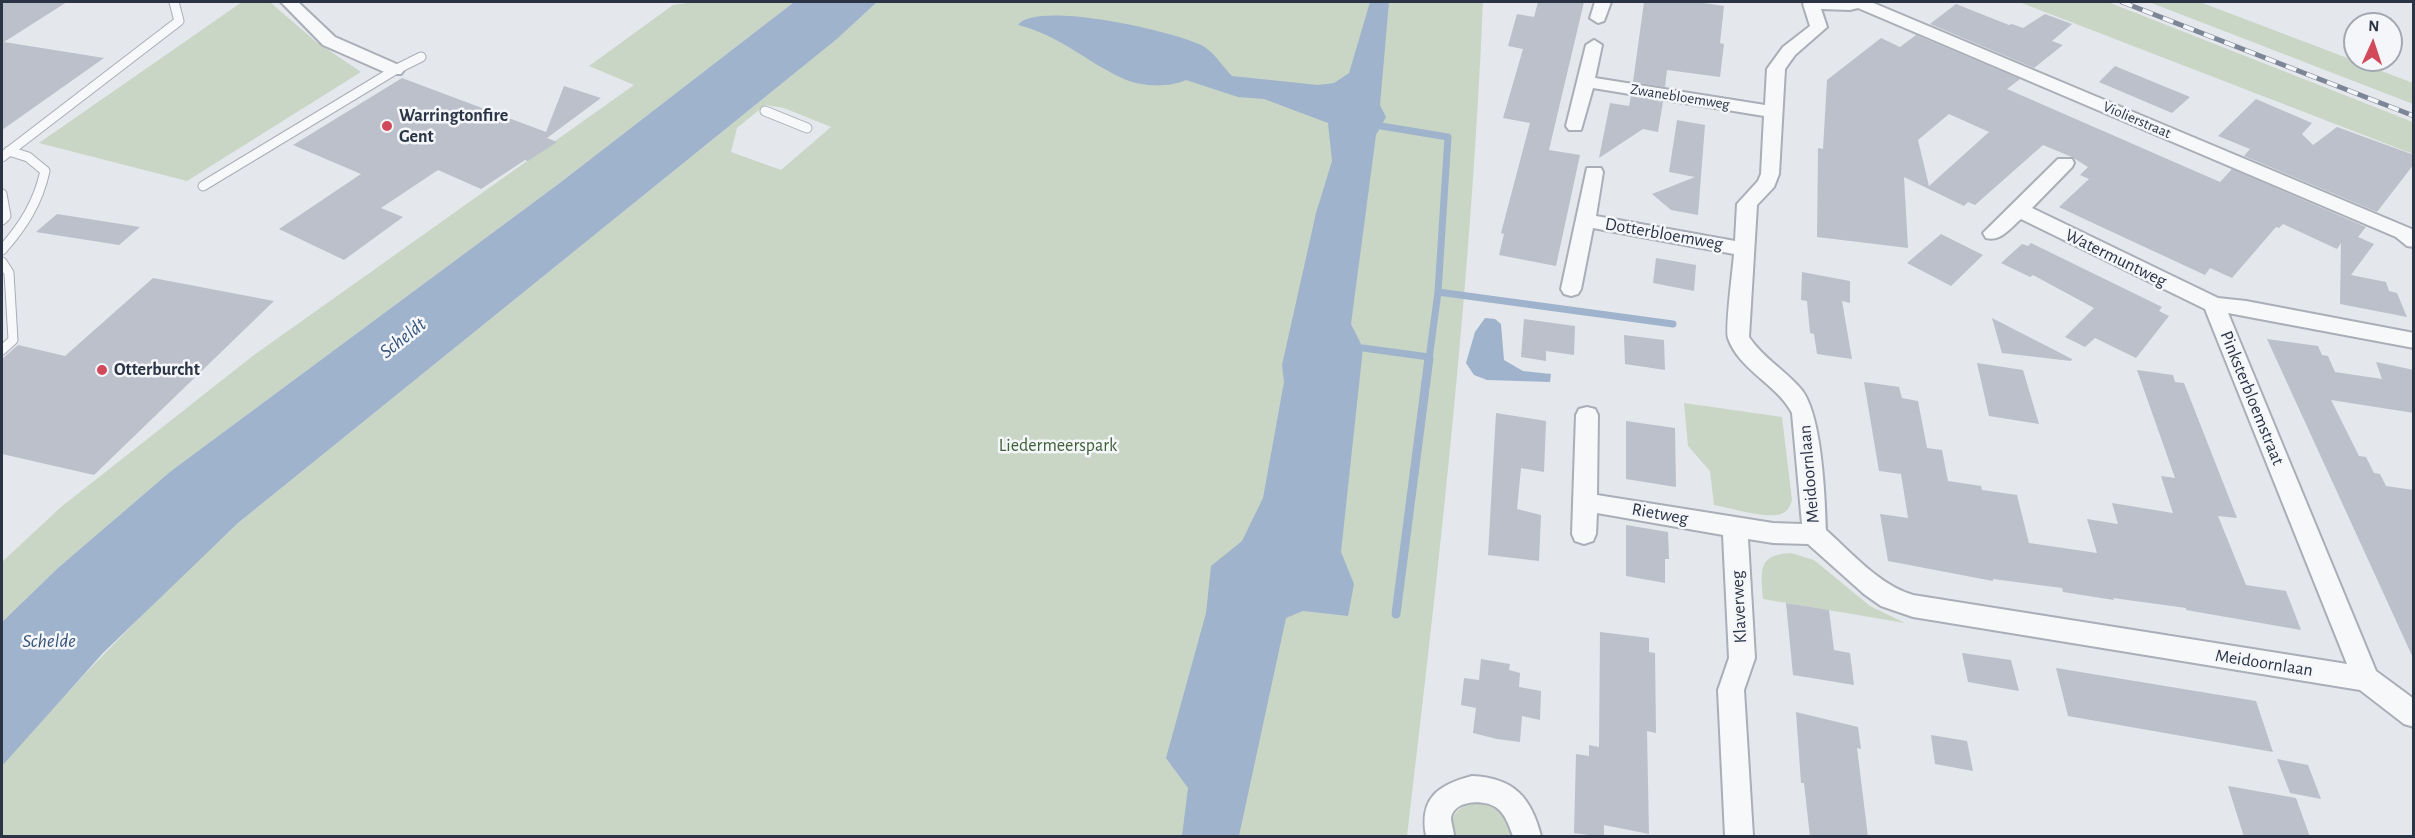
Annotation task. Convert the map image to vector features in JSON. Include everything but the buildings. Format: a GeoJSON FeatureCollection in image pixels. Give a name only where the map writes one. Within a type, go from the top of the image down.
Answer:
{"type":"FeatureCollection","features":[{"type":"Feature","properties":{"kind":"street"},"geometry":{"type":"LineString","coordinates":[[289,2],[328,42],[395,70]]}},
{"type":"Feature","properties":{"kind":"street"},"geometry":{"type":"LineString","coordinates":[[1598,18],[1603,2]]}},
{"type":"Feature","properties":{"kind":"street"},"geometry":{"type":"LineString","coordinates":[[1802,3],[1855,3]]}},
{"type":"Feature","properties":{"kind":"street"},"geometry":{"type":"LineString","coordinates":[[1802,3],[1819,27]]}},
{"type":"Feature","properties":{"kind":"street","name":"Meidoornlaan"},"geometry":{"type":"LineString","coordinates":[[1855,3],[1841,16],[1819,27],[1780,61],[1776,69],[1770,174],[1767,183],[1748,204],[1744,249],[1738,337],[1749,354],[1794,394],[1803,412],[1813,502],[1814,534],[1873,587],[1890,599],[1913,606],[2366,679]]}},
{"type":"Feature","properties":{"kind":"street","name":"Violierstraat"},"geometry":{"type":"LineString","coordinates":[[1855,3],[2403,232],[2414,241]]}},
{"type":"Feature","properties":{"kind":"street"},"geometry":{"type":"LineString","coordinates":[[1575,126],[1594,45]]}},
{"type":"Feature","properties":{"kind":"street","name":"Zwanebloemweg"},"geometry":{"type":"LineString","coordinates":[[1586,82],[1773,112]]}},
{"type":"Feature","properties":{"kind":"street"},"geometry":{"type":"LineString","coordinates":[[1993,232],[2019,210],[2065,163]]}},
{"type":"Feature","properties":{"kind":"street","name":"Dotterbloemweg"},"geometry":{"type":"LineString","coordinates":[[1571,289],[1594,172]]}},
{"type":"Feature","properties":{"kind":"street","name":"Watermuntweg"},"geometry":{"type":"LineString","coordinates":[[2019,210],[2214,305]]}},
{"type":"Feature","properties":{"kind":"street","name":"Dotterbloemweg"},"geometry":{"type":"LineString","coordinates":[[1585,220],[1744,249]]}},
{"type":"Feature","properties":{"kind":"street","name":"Pinksterbloemstraat"},"geometry":{"type":"LineString","coordinates":[[2366,679],[2214,305],[2246,308],[2414,341]]}},
{"type":"Feature","properties":{"kind":"street"},"geometry":{"type":"LineString","coordinates":[[1584,534],[1587,415]]}},
{"type":"Feature","properties":{"kind":"street","name":"Rietweg"},"geometry":{"type":"LineString","coordinates":[[1585,502],[1735,527]]}},
{"type":"Feature","properties":{"kind":"street"},"geometry":{"type":"LineString","coordinates":[[1735,527],[1773,534],[1814,534]]}},
{"type":"Feature","properties":{"kind":"street","name":"Klaverweg"},"geometry":{"type":"LineString","coordinates":[[1735,527],[1742,658],[1731,690],[1739,837]]}},
{"type":"Feature","properties":{"kind":"street"},"geometry":{"type":"LineString","coordinates":[[2366,679],[2414,715]]}},
{"type":"Feature","properties":{"kind":"street"},"geometry":{"type":"LineString","coordinates":[[1440,837],[1438,816],[1444,802],[1455,793],[1470,788],[1487,789],[1502,795],[1515,806],[1524,820],[1527,837]]}},
{"type":"Feature","properties":{"kind":"lane"},"geometry":{"type":"LineString","coordinates":[[5,154],[179,21],[174,2]]}},
{"type":"Feature","properties":{"kind":"lane"},"geometry":{"type":"LineString","coordinates":[[203,186],[395,70],[421,57]]}},
{"type":"Feature","properties":{"kind":"lane"},"geometry":{"type":"LineString","coordinates":[[765,111],[807,128]]}},
{"type":"Feature","properties":{"kind":"lane"},"geometry":{"type":"LineString","coordinates":[[2,250],[39,198],[45,171],[28,157],[5,154]]}},
{"type":"Feature","properties":{"kind":"lane"},"geometry":{"type":"LineString","coordinates":[[2,194],[6,216],[2,220]]}},
{"type":"Feature","properties":{"kind":"lane"},"geometry":{"type":"LineString","coordinates":[[2,262],[9,273],[13,340],[2,350]]}},
{"type":"Feature","properties":{"kind":"green space"},"geometry":{"type":"Polygon","coordinates":[[[242,2],[270,2],[315,41],[361,72],[187,181],[39,143],[242,2]]]}},
{"type":"Feature","properties":{"kind":"green space"},"geometry":{"type":"Polygon","coordinates":[[[694,2],[794,2],[557,185],[171,471],[59,567],[2,622],[2,562],[61,507],[254,355],[634,85],[589,66],[673,5],[694,2]]]}},
{"type":"Feature","properties":{"kind":"green space","name":"Liedermeerspark"},"geometry":{"type":"Polygon","coordinates":[[[877,2],[1483,2],[1471,211],[1453,420],[1407,836],[2,836],[2,766],[87,672],[207,552],[238,523],[837,39],[877,2]],[[765,105],[737,128],[731,152],[781,170],[831,127],[784,108],[765,105]]]}},
{"type":"Feature","properties":{"kind":"green space"},"geometry":{"type":"Polygon","coordinates":[[[2019,2],[2108,2],[2413,122],[2413,154],[2019,2]]]}},
{"type":"Feature","properties":{"kind":"green space"},"geometry":{"type":"Polygon","coordinates":[[[2149,2],[2200,2],[2343,56],[2343,72],[2384,72],[2413,83],[2413,104],[2149,2]]]}},
{"type":"Feature","properties":{"kind":"green space"},"geometry":{"type":"Polygon","coordinates":[[[1684,403],[1782,417],[1792,500],[1787,510],[1781,514],[1767,515],[1714,505],[1710,471],[1688,446],[1684,403]]]}},
{"type":"Feature","properties":{"kind":"green space"},"geometry":{"type":"Polygon","coordinates":[[[1791,553],[1814,560],[1870,606],[1905,623],[1763,599],[1763,566],[1772,557],[1791,553]]]}},
{"type":"Feature","properties":{"kind":"green space"},"geometry":{"type":"Polygon","coordinates":[[[1475,801],[1501,812],[1509,822],[1511,836],[1454,836],[1451,824],[1453,818],[1464,806],[1475,801]]]}},
{"type":"Feature","properties":{"kind":"water","name":"Schelde"},"geometry":{"type":"Polygon","coordinates":[[[794,2],[877,2],[837,39],[238,523],[103,653],[2,766],[2,622],[59,567],[171,471],[557,185],[794,2]]]}},
{"type":"Feature","properties":{"kind":"water"},"geometry":{"type":"Polygon","coordinates":[[[1370,2],[1389,2],[1380,105],[1386,117],[1376,135],[1351,324],[1363,348],[1341,552],[1354,584],[1348,616],[1303,611],[1286,618],[1239,836],[1182,836],[1188,788],[1166,758],[1206,613],[1211,566],[1242,541],[1263,498],[1284,382],[1282,365],[1316,213],[1332,161],[1328,123],[1264,99],[1238,97],[1186,80],[1163,85],[1146,85],[1129,81],[1109,72],[1047,35],[1018,25],[1030,18],[1050,16],[1106,20],[1136,26],[1203,46],[1232,76],[1318,85],[1334,83],[1349,73],[1370,2]]]}},
{"type":"Feature","properties":{"kind":"water"},"geometry":{"type":"Polygon","coordinates":[[[1485,318],[1495,319],[1501,324],[1504,360],[1523,371],[1551,374],[1550,382],[1487,380],[1474,375],[1466,363],[1475,332],[1485,318]]]}},
{"type":"Feature","properties":{"kind":"waterway"},"geometry":{"type":"LineString","coordinates":[[1381,126],[1448,137],[1438,292]]}},
{"type":"Feature","properties":{"kind":"waterway"},"geometry":{"type":"LineString","coordinates":[[1429,359],[1438,292]]}},
{"type":"Feature","properties":{"kind":"waterway"},"geometry":{"type":"LineString","coordinates":[[1438,292],[1673,324]]}},
{"type":"Feature","properties":{"kind":"waterway"},"geometry":{"type":"LineString","coordinates":[[1363,348],[1429,357]]}},
{"type":"Feature","properties":{"kind":"waterway"},"geometry":{"type":"LineString","coordinates":[[1396,614],[1429,358]]}},
{"type":"Feature","properties":{"kind":"railway"},"geometry":{"type":"LineString","coordinates":[[2122,2],[2414,116]]}},
{"type":"Feature","properties":{"kind":"place","name":"Warringtonfire Gent"},"geometry":{"type":"Point","coordinates":[387,126]}},
{"type":"Feature","properties":{"kind":"place","name":"Otterburcht"},"geometry":{"type":"Point","coordinates":[102,370]}},
{"type":"Feature","properties":{"kind":"water label","name":"Scheldt"},"geometry":{"type":"Point","coordinates":[403,338]}}]}
